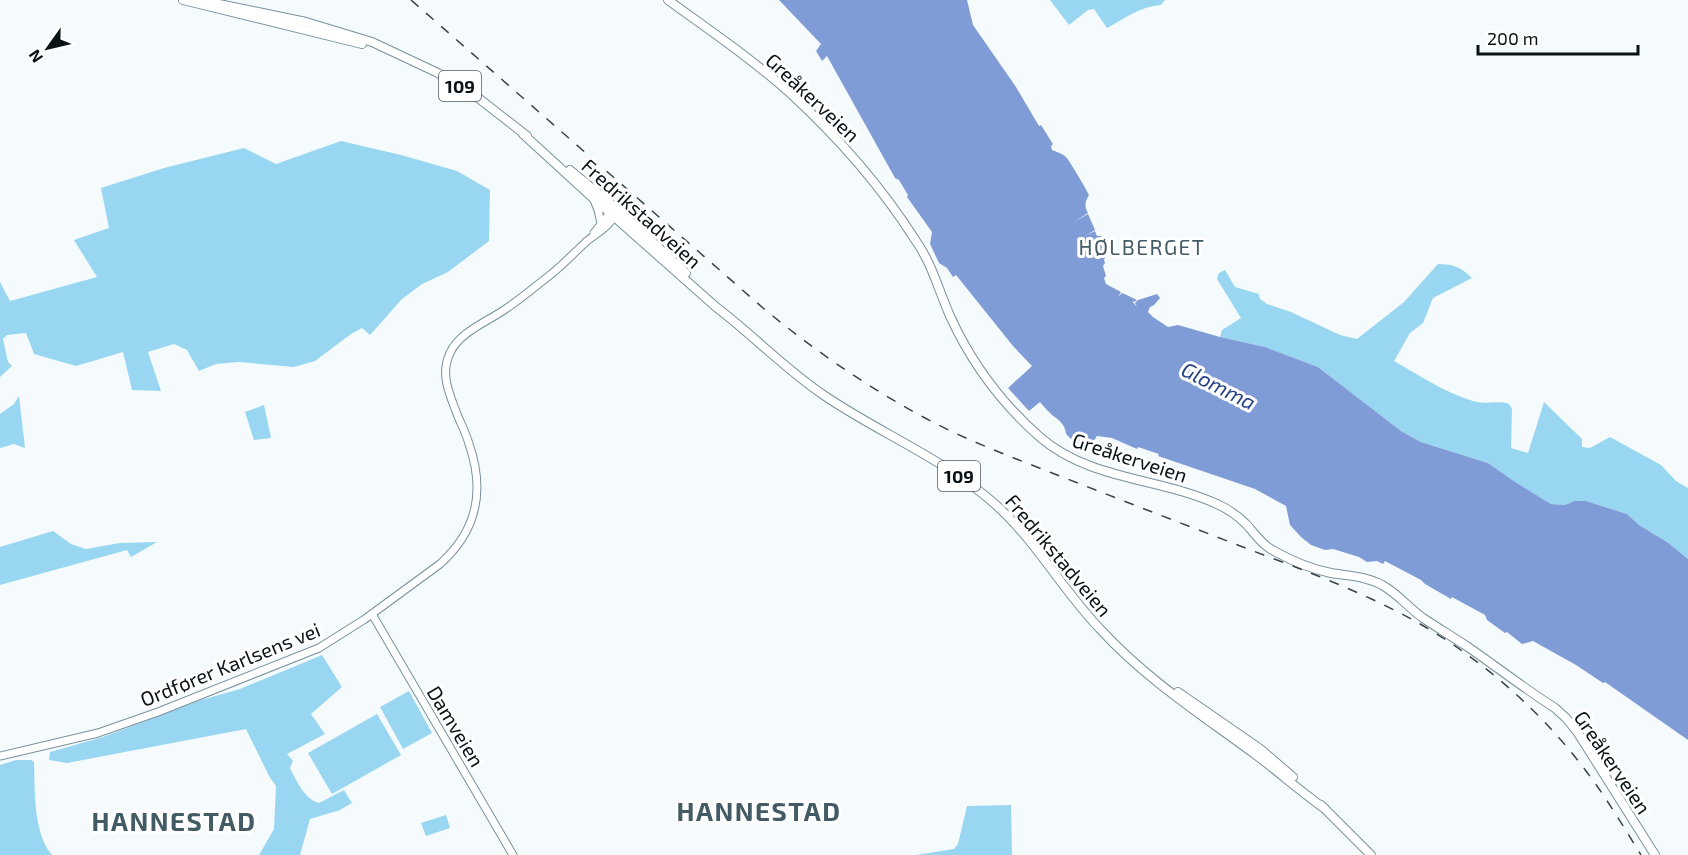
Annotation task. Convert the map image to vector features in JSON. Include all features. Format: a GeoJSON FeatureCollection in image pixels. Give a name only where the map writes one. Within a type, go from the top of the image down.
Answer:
{"type":"FeatureCollection","features":[{"type":"Feature","properties":{"kind":"main road","name":"Fredrikstadveien"},"geometry":{"type":"LineString","coordinates":[[183,0],[388,50]]}},
{"type":"Feature","properties":{"kind":"main road","name":"Fredrikstadveien"},"geometry":{"type":"LineString","coordinates":[[200,0],[306,22],[362,38],[413,60],[461,87],[494,110],[593,198],[672,259],[735,322],[822,395],[856,417],[935,460],[997,506],[1041,553],[1100,629],[1154,680],[1290,780],[1324,808],[1371,855]]}},
{"type":"Feature","properties":{"kind":"main road","name":"Greåkerveien"},"geometry":{"type":"LineString","coordinates":[[668,0],[783,87],[811,112],[854,158],[919,245],[956,330],[983,374],[1015,413],[1044,441],[1061,453],[1079,461],[1216,504],[1240,519],[1269,548],[1290,559],[1323,571],[1368,579],[1387,588],[1417,614],[1555,708],[1566,718],[1578,733],[1655,855]]}},
{"type":"Feature","properties":{"kind":"main road","name":"Fredrikstadveien"},"geometry":{"type":"LineString","coordinates":[[523,134],[537,143],[614,213]]}},
{"type":"Feature","properties":{"kind":"street"},"geometry":{"type":"LineString","coordinates":[[593,198],[601,223]]}},
{"type":"Feature","properties":{"kind":"street","name":"Ordfører Karlsens vei"},"geometry":{"type":"LineString","coordinates":[[589,240],[601,223],[614,213]]}},
{"type":"Feature","properties":{"kind":"street","name":"Ordfører Karlsens vei"},"geometry":{"type":"LineString","coordinates":[[0,756],[98,733],[319,648],[372,614],[450,555],[463,538],[476,507],[478,493],[469,443],[448,392],[446,368],[451,350],[462,337],[510,306],[552,273],[589,240],[614,213]]}},
{"type":"Feature","properties":{"kind":"street","name":"Damveien"},"geometry":{"type":"LineString","coordinates":[[372,614],[513,855]]}},
{"type":"Feature","properties":{"kind":"shaded area"},"geometry":{"type":"Polygon","coordinates":[[[1050,0],[1165,0],[1161,5],[1140,10],[1107,28],[1094,9],[1088,10],[1069,25],[1050,0]]]}},
{"type":"Feature","properties":{"kind":"shaded area"},"geometry":{"type":"Polygon","coordinates":[[[341,141],[457,171],[490,190],[489,241],[448,272],[422,284],[402,299],[370,335],[362,328],[315,361],[294,367],[238,362],[216,364],[199,371],[187,350],[174,344],[148,352],[161,391],[132,390],[123,352],[76,366],[34,354],[26,333],[7,335],[3,339],[8,362],[12,366],[0,377],[0,282],[10,301],[97,277],[74,240],[109,228],[101,188],[164,168],[244,148],[276,164],[341,141]]]}},
{"type":"Feature","properties":{"kind":"shaded area"},"geometry":{"type":"Polygon","coordinates":[[[1438,264],[1456,267],[1472,278],[1433,298],[1423,323],[1410,333],[1394,361],[1463,398],[1478,402],[1509,404],[1512,409],[1511,448],[1528,453],[1544,402],[1582,439],[1582,447],[1590,448],[1610,437],[1661,465],[1676,481],[1688,488],[1688,559],[1627,514],[1586,501],[1574,501],[1565,505],[1551,504],[1488,463],[1421,442],[1401,431],[1318,367],[1265,347],[1220,337],[1222,330],[1241,318],[1217,279],[1219,273],[1225,270],[1235,287],[1259,294],[1260,299],[1267,304],[1291,312],[1340,335],[1357,339],[1404,302],[1438,264]]]}},
{"type":"Feature","properties":{"kind":"shaded area"},"geometry":{"type":"Polygon","coordinates":[[[19,396],[25,448],[14,444],[0,448],[0,414],[14,404],[19,396]]]}},
{"type":"Feature","properties":{"kind":"shaded area"},"geometry":{"type":"Polygon","coordinates":[[[264,405],[271,438],[254,440],[245,412],[264,405]]]}},
{"type":"Feature","properties":{"kind":"shaded area"},"geometry":{"type":"Polygon","coordinates":[[[53,531],[71,544],[86,549],[120,543],[157,542],[131,557],[127,550],[0,585],[0,547],[53,531]]]}},
{"type":"Feature","properties":{"kind":"shaded area"},"geometry":{"type":"Polygon","coordinates":[[[322,655],[342,687],[311,714],[325,734],[287,754],[293,761],[290,768],[309,798],[319,803],[344,790],[352,803],[340,810],[310,819],[300,855],[259,855],[274,829],[276,786],[246,729],[67,763],[49,760],[50,752],[103,737],[201,700],[240,689],[322,655]]]}},
{"type":"Feature","properties":{"kind":"shaded area"},"geometry":{"type":"Polygon","coordinates":[[[409,691],[432,733],[403,749],[380,707],[409,691]]]}},
{"type":"Feature","properties":{"kind":"shaded area"},"geometry":{"type":"Polygon","coordinates":[[[377,714],[401,755],[332,794],[308,753],[377,714]]]}},
{"type":"Feature","properties":{"kind":"shaded area"},"geometry":{"type":"Polygon","coordinates":[[[16,760],[34,762],[38,823],[41,835],[52,855],[0,855],[0,765],[16,760]]]}},
{"type":"Feature","properties":{"kind":"shaded area"},"geometry":{"type":"Polygon","coordinates":[[[1011,805],[1012,855],[916,855],[954,849],[958,844],[967,806],[1011,805]]]}},
{"type":"Feature","properties":{"kind":"shaded area"},"geometry":{"type":"Polygon","coordinates":[[[446,815],[450,828],[426,836],[421,823],[446,815]]]}},
{"type":"Feature","properties":{"kind":"water","name":"Glomma"},"geometry":{"type":"Polygon","coordinates":[[[779,0],[967,0],[973,25],[1016,87],[1039,126],[1041,125],[1053,144],[1052,150],[1066,157],[1088,193],[1086,206],[1088,213],[1074,222],[1088,214],[1095,230],[1085,236],[1095,231],[1097,236],[1102,238],[1093,244],[1103,239],[1110,246],[1104,260],[1106,276],[1104,278],[1106,284],[1121,292],[1118,297],[1122,293],[1137,300],[1132,301],[1137,307],[1135,303],[1138,300],[1157,294],[1160,298],[1148,312],[1168,327],[1178,325],[1265,347],[1318,367],[1401,431],[1421,442],[1488,463],[1551,504],[1565,505],[1574,501],[1586,501],[1627,514],[1688,559],[1688,740],[1605,682],[1603,683],[1533,641],[1522,644],[1487,620],[1485,615],[1452,597],[1451,599],[1385,561],[1383,564],[1377,561],[1367,562],[1359,557],[1333,549],[1325,550],[1311,545],[1290,525],[1286,506],[1255,489],[1158,456],[1159,454],[1138,447],[1137,449],[1112,438],[1097,436],[1089,448],[1076,444],[1066,434],[1061,422],[1040,402],[1029,411],[1008,388],[1032,366],[956,275],[953,277],[947,268],[939,263],[930,244],[932,232],[907,197],[899,180],[895,178],[827,56],[822,61],[816,51],[821,44],[779,0]]]}},
{"type":"Feature","properties":{"kind":"railway"},"geometry":{"type":"LineString","coordinates":[[411,0],[763,308],[821,353],[882,394],[940,426],[988,447],[1353,591],[1413,620],[1469,656],[1517,695],[1560,739],[1600,791],[1641,855]]}},
{"type":"Feature","properties":{"kind":"district","name":"HØLBERGET"},"geometry":{"type":"Point","coordinates":[1142,246]}},
{"type":"Feature","properties":{"kind":"district","name":"HANNESTAD"},"geometry":{"type":"Point","coordinates":[759,810]}},
{"type":"Feature","properties":{"kind":"district","name":"HANNESTAD"},"geometry":{"type":"Point","coordinates":[174,820]}}]}
